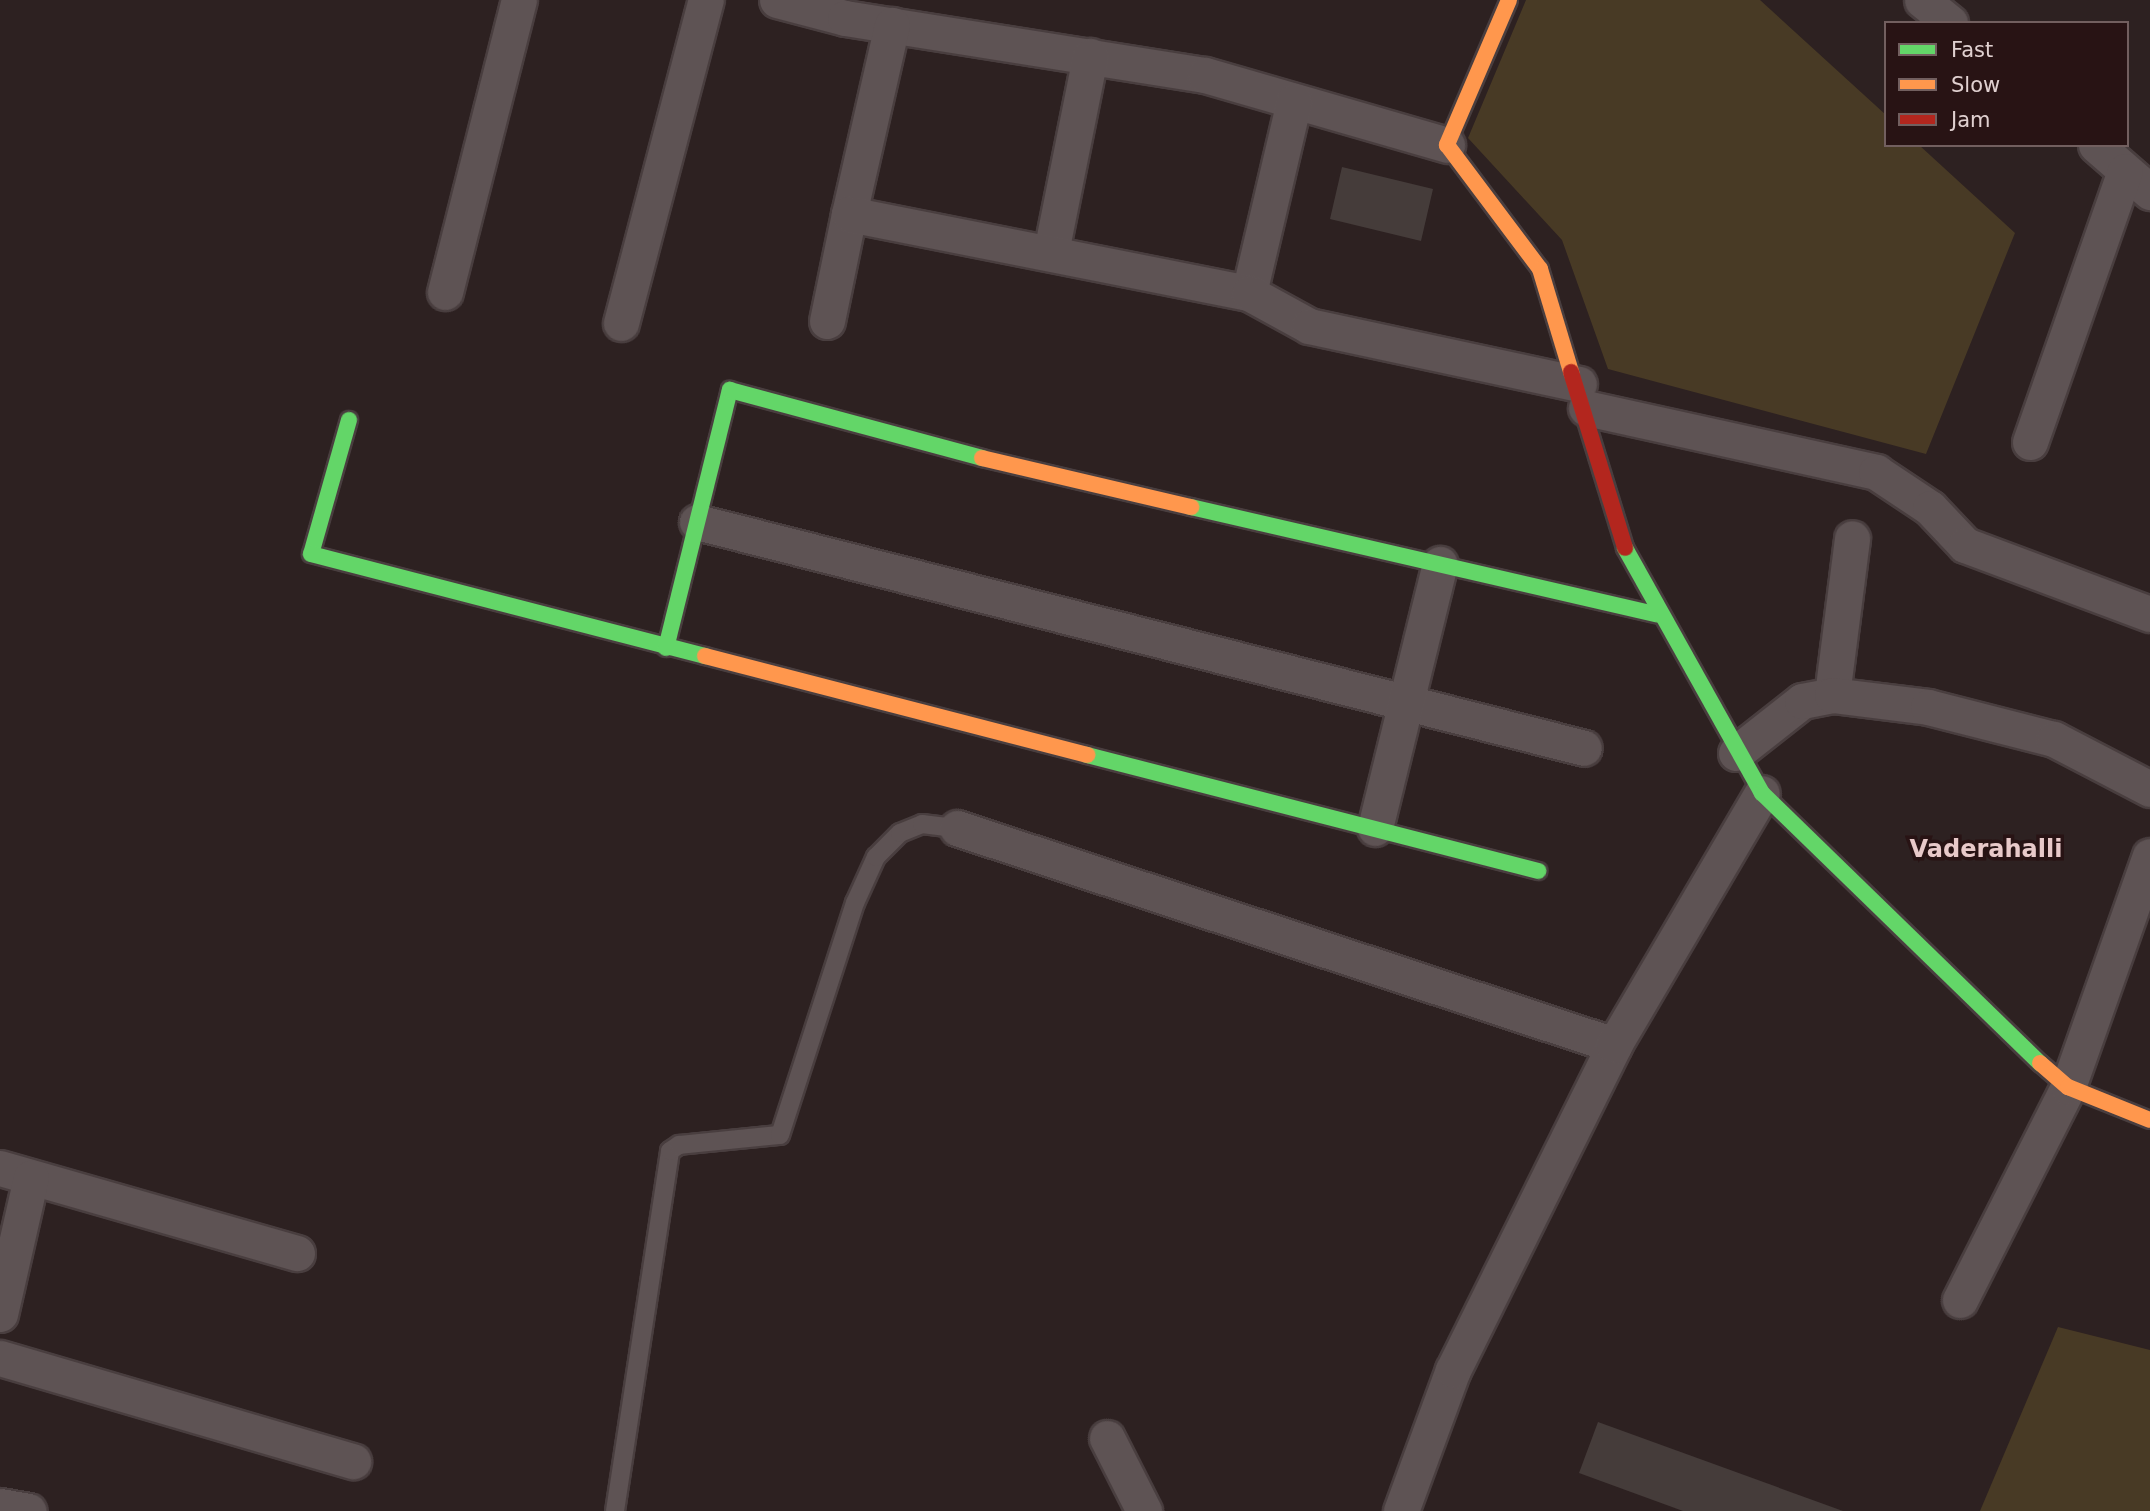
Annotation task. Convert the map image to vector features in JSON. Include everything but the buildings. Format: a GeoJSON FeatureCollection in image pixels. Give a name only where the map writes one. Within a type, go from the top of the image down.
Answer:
{"type":"FeatureCollection","features":[{"type":"Feature","properties":{"kind":"street"},"geometry":{"type":"LineString","coordinates":[[445,292],[519,0]]}},
{"type":"Feature","properties":{"kind":"street"},"geometry":{"type":"LineString","coordinates":[[621,323],[706,0]]}},
{"type":"Feature","properties":{"kind":"street"},"geometry":{"type":"LineString","coordinates":[[777,0],[892,24],[1205,75],[1447,145],[1540,269],[1582,396],[1627,556],[1657,615],[1762,793],[1992,1022],[2068,1087],[2150,1120]]}},
{"type":"Feature","properties":{"kind":"street"},"geometry":{"type":"LineString","coordinates":[[1447,145],[1508,0]]}},
{"type":"Feature","properties":{"kind":"street"},"geometry":{"type":"LineString","coordinates":[[1922,0],[1948,21]]}},
{"type":"Feature","properties":{"kind":"street"},"geometry":{"type":"LineString","coordinates":[[827,321],[892,24]]}},
{"type":"Feature","properties":{"kind":"street"},"geometry":{"type":"LineString","coordinates":[[1051,253],[1090,56]]}},
{"type":"Feature","properties":{"kind":"street"},"geometry":{"type":"LineString","coordinates":[[1249,293],[1294,101]]}},
{"type":"Feature","properties":{"kind":"street"},"geometry":{"type":"LineString","coordinates":[[2030,442],[2138,182],[2098,147]]}},
{"type":"Feature","properties":{"kind":"street"},"geometry":{"type":"LineString","coordinates":[[849,214],[1249,293],[1310,326],[1876,472],[1930,508],[1965,545],[2150,614]]}},
{"type":"Feature","properties":{"kind":"street"},"geometry":{"type":"LineString","coordinates":[[666,648],[730,390],[993,461],[1657,615]]}},
{"type":"Feature","properties":{"kind":"street"},"geometry":{"type":"LineString","coordinates":[[349,420],[312,554],[666,648],[1538,871]]}},
{"type":"Feature","properties":{"kind":"street"},"geometry":{"type":"LineString","coordinates":[[697,522],[1409,699],[1584,748]]}},
{"type":"Feature","properties":{"kind":"street"},"geometry":{"type":"LineString","coordinates":[[1832,695],[1852,538]]}},
{"type":"Feature","properties":{"kind":"street"},"geometry":{"type":"LineString","coordinates":[[1375,828],[1409,699],[1440,564]]}},
{"type":"Feature","properties":{"kind":"street"},"geometry":{"type":"LineString","coordinates":[[1736,753],[1801,701],[1832,695],[1928,707],[2054,739],[2150,789]]}},
{"type":"Feature","properties":{"kind":"street"},"geometry":{"type":"LineString","coordinates":[[1401,1511],[1453,1370],[1614,1045],[1762,793]]}},
{"type":"Feature","properties":{"kind":"street"},"geometry":{"type":"LineString","coordinates":[[957,828],[1614,1045]]}},
{"type":"Feature","properties":{"kind":"street"},"geometry":{"type":"LineString","coordinates":[[1960,1300],[2068,1087],[2150,856]]}},
{"type":"Feature","properties":{"kind":"street"},"geometry":{"type":"LineString","coordinates":[[0,1314],[16,1172],[298,1253]]}},
{"type":"Feature","properties":{"kind":"street"},"geometry":{"type":"LineString","coordinates":[[0,1359],[354,1461]]}},
{"type":"Feature","properties":{"kind":"street"},"geometry":{"type":"LineString","coordinates":[[1107,1438],[1144,1511]]}},
{"type":"Feature","properties":{"kind":"street"},"geometry":{"type":"LineString","coordinates":[[0,1506],[29,1511]]}},
{"type":"Feature","properties":{"kind":"lane"},"geometry":{"type":"LineString","coordinates":[[615,1511],[670,1151],[679,1144],[780,1135],[855,903],[876,857],[900,833],[922,824],[957,828]]}},
{"type":"Feature","properties":{"kind":"shaded area"},"geometry":{"type":"Polygon","coordinates":[[[1526,0],[1760,0],[1884,113],[1884,147],[1921,147],[2015,233],[1926,454],[1608,369],[1562,240],[1468,138],[1526,0]]]}},
{"type":"Feature","properties":{"kind":"shaded area"},"geometry":{"type":"Polygon","coordinates":[[[2058,1327],[2150,1350],[2150,1511],[1980,1511],[2058,1327]]]}},
{"type":"Feature","properties":{"kind":"traffic: fast"},"geometry":{"type":"LineString","coordinates":[[666,648],[730,390],[982,458]]}},
{"type":"Feature","properties":{"kind":"traffic: fast"},"geometry":{"type":"LineString","coordinates":[[349,420],[311,554],[705,656]]}},
{"type":"Feature","properties":{"kind":"traffic: fast"},"geometry":{"type":"LineString","coordinates":[[1191,507],[1657,615]]}},
{"type":"Feature","properties":{"kind":"traffic: fast"},"geometry":{"type":"LineString","coordinates":[[1625,548],[1762,793],[2040,1063]]}},
{"type":"Feature","properties":{"kind":"traffic: fast"},"geometry":{"type":"LineString","coordinates":[[1087,755],[1538,871]]}},
{"type":"Feature","properties":{"kind":"traffic: slow"},"geometry":{"type":"LineString","coordinates":[[1509,0],[1447,145],[1540,269],[1571,372]]}},
{"type":"Feature","properties":{"kind":"traffic: slow"},"geometry":{"type":"LineString","coordinates":[[982,458],[1191,507]]}},
{"type":"Feature","properties":{"kind":"traffic: slow"},"geometry":{"type":"LineString","coordinates":[[705,656],[1087,755]]}},
{"type":"Feature","properties":{"kind":"traffic: slow"},"geometry":{"type":"LineString","coordinates":[[2040,1063],[2068,1087],[2150,1120]]}},
{"type":"Feature","properties":{"kind":"traffic: jam"},"geometry":{"type":"LineString","coordinates":[[1571,372],[1625,548]]}},
{"type":"Feature","properties":{"kind":"district","name":"Vaderahalli"},"geometry":{"type":"Point","coordinates":[1986,850]}}]}
